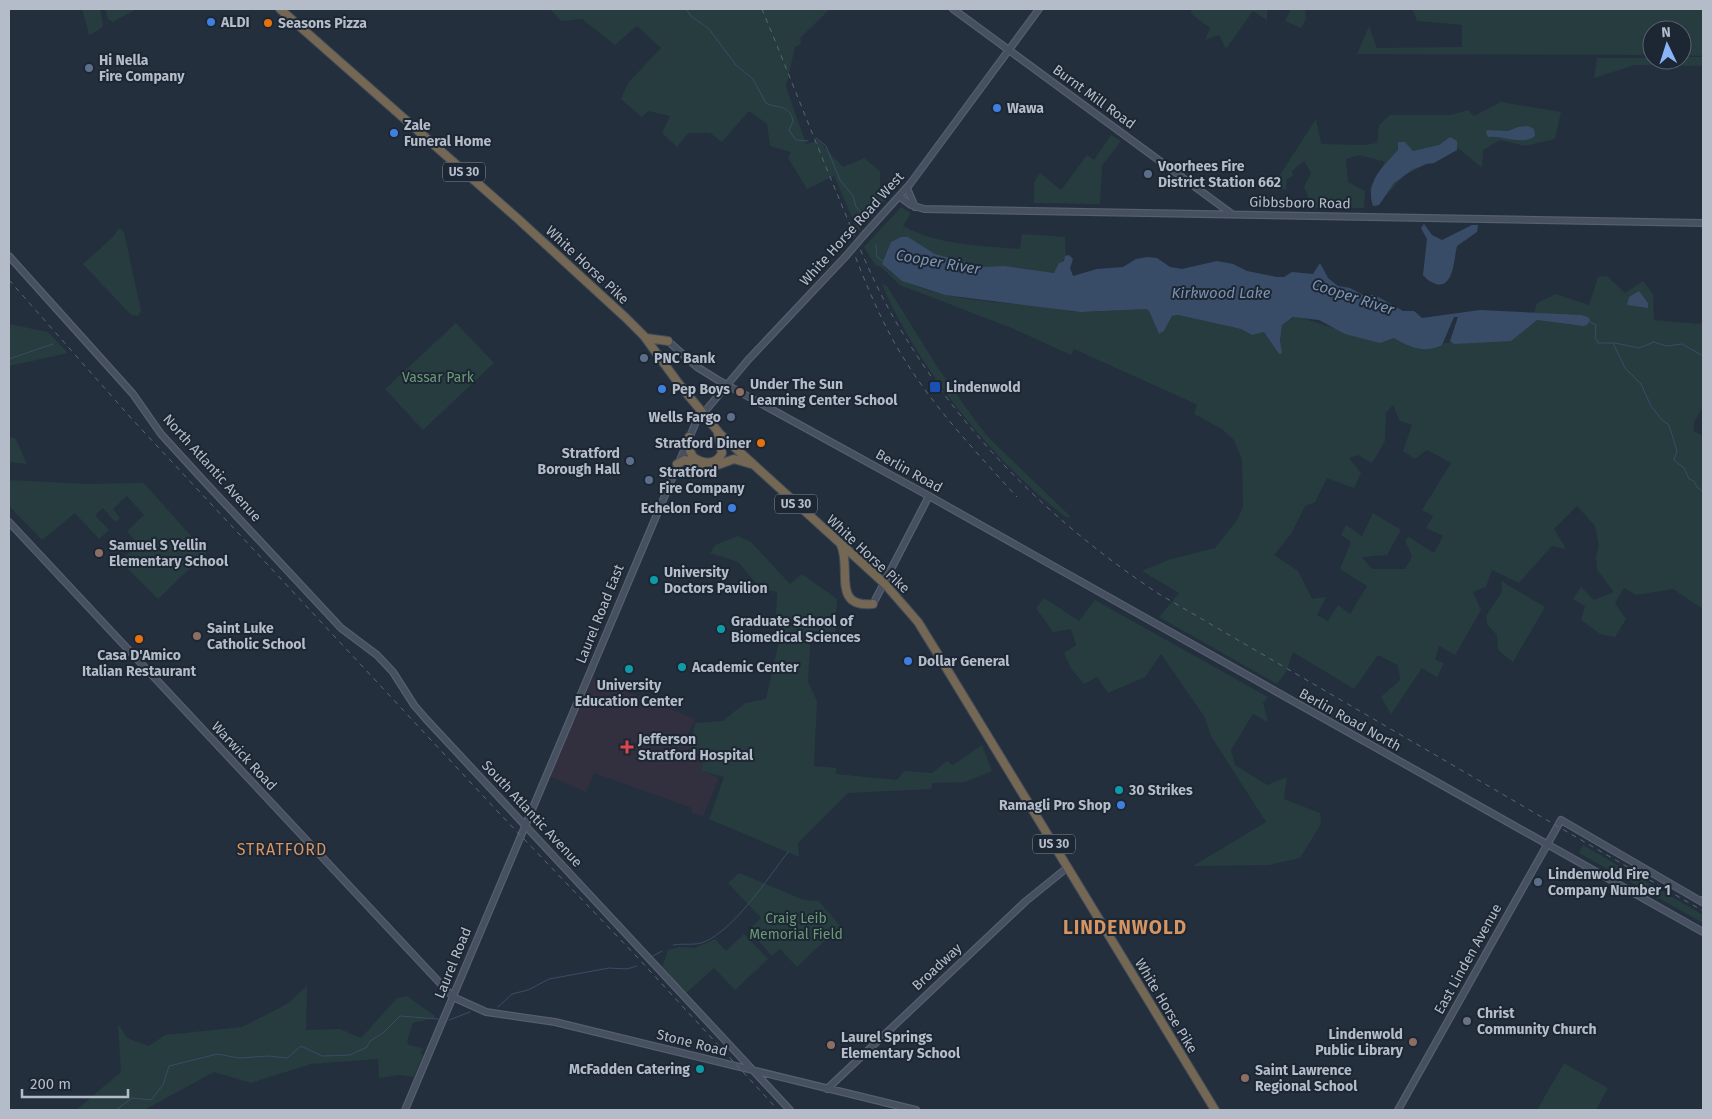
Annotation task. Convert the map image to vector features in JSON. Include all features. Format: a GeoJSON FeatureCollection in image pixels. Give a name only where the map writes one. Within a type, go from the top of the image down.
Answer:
{"type":"FeatureCollection","features":[{"type":"Feature","properties":{"kind":"highway","name":"White Horse Pike"},"geometry":{"type":"LineString","coordinates":[[280,9],[517,218],[646,338],[701,413],[716,430],[885,584],[918,622],[1215,1110]]}},
{"type":"Feature","properties":{"kind":"highway"},"geometry":{"type":"LineString","coordinates":[[646,338],[668,341]]}},
{"type":"Feature","properties":{"kind":"highway"},"geometry":{"type":"LineString","coordinates":[[657,354],[660,345],[668,341]]}},
{"type":"Feature","properties":{"kind":"highway"},"geometry":{"type":"LineString","coordinates":[[689,437],[690,451],[693,457],[705,463],[714,462],[722,453],[721,441],[716,430]]}},
{"type":"Feature","properties":{"kind":"highway"},"geometry":{"type":"LineString","coordinates":[[677,464],[685,460],[711,467],[734,459],[753,465]]}},
{"type":"Feature","properties":{"kind":"highway"},"geometry":{"type":"LineString","coordinates":[[840,543],[846,557],[845,582],[848,596],[858,604],[873,604]]}},
{"type":"Feature","properties":{"kind":"street","name":"Burnt Mill Road"},"geometry":{"type":"LineString","coordinates":[[953,9],[1232,214]]}},
{"type":"Feature","properties":{"kind":"street","name":"White Horse Road West"},"geometry":{"type":"LineString","coordinates":[[701,413],[900,197],[1039,9]]}},
{"type":"Feature","properties":{"kind":"street"},"geometry":{"type":"LineString","coordinates":[[907,188],[916,207]]}},
{"type":"Feature","properties":{"kind":"street","name":"Gibbsboro Road"},"geometry":{"type":"LineString","coordinates":[[900,197],[916,207],[924,209],[1703,224]]}},
{"type":"Feature","properties":{"kind":"street","name":"North Atlantic Avenue"},"geometry":{"type":"LineString","coordinates":[[9,256],[128,389],[161,434],[341,628],[377,654],[404,688]]}},
{"type":"Feature","properties":{"kind":"street","name":"Berlin Road"},"geometry":{"type":"LineString","coordinates":[[668,341],[697,367],[726,385],[929,496],[1142,617]]}},
{"type":"Feature","properties":{"kind":"street","name":"Laurel Road East"},"geometry":{"type":"LineString","coordinates":[[524,826],[677,464],[701,413]]}},
{"type":"Feature","properties":{"kind":"street"},"geometry":{"type":"LineString","coordinates":[[873,604],[929,496]]}},
{"type":"Feature","properties":{"kind":"street","name":"Warwick Road"},"geometry":{"type":"LineString","coordinates":[[9,522],[453,997],[463,1002]]}},
{"type":"Feature","properties":{"kind":"street","name":"Berlin Road North"},"geometry":{"type":"LineString","coordinates":[[1142,617],[1703,932]]}},
{"type":"Feature","properties":{"kind":"street","name":"South Atlantic Avenue"},"geometry":{"type":"LineString","coordinates":[[404,688],[426,719],[790,1110]]}},
{"type":"Feature","properties":{"kind":"street","name":"East Linden Avenue"},"geometry":{"type":"LineString","coordinates":[[1398,1110],[1561,820],[1703,901]]}},
{"type":"Feature","properties":{"kind":"street","name":"Laurel Road"},"geometry":{"type":"LineString","coordinates":[[405,1110],[524,826]]}},
{"type":"Feature","properties":{"kind":"street","name":"Broadway"},"geometry":{"type":"LineString","coordinates":[[827,1089],[1024,903],[1068,867]]}},
{"type":"Feature","properties":{"kind":"street","name":"Stone Road"},"geometry":{"type":"LineString","coordinates":[[463,1002],[486,1012],[555,1022],[916,1110]]}},
{"type":"Feature","properties":{"kind":"street"},"geometry":{"type":"LineString","coordinates":[[739,1068],[742,1058]]}},
{"type":"Feature","properties":{"kind":"shaded area","name":"Jefferson Stratford Hospital"},"geometry":{"type":"Polygon","coordinates":[[[593,678],[695,719],[686,739],[705,756],[702,771],[719,778],[703,816],[692,813],[692,808],[594,773],[586,792],[549,776],[593,678]]]}},
{"type":"Feature","properties":{"kind":"green space"},"geometry":{"type":"Polygon","coordinates":[[[82,9],[100,9],[102,28],[89,35],[82,9]]]}},
{"type":"Feature","properties":{"kind":"green space"},"geometry":{"type":"Polygon","coordinates":[[[105,9],[137,9],[113,22],[108,19],[105,9]]]}},
{"type":"Feature","properties":{"kind":"green space"},"geometry":{"type":"Polygon","coordinates":[[[550,9],[830,9],[800,38],[801,44],[795,47],[786,87],[806,144],[818,140],[843,167],[864,158],[880,171],[880,186],[891,194],[858,231],[834,176],[807,189],[788,158],[791,152],[770,146],[767,124],[749,111],[722,142],[710,133],[688,133],[677,147],[662,133],[670,116],[648,111],[642,117],[621,99],[628,83],[661,48],[637,26],[615,45],[582,19],[561,21],[550,9]]]}},
{"type":"Feature","properties":{"kind":"green space"},"geometry":{"type":"Polygon","coordinates":[[[1193,9],[1267,9],[1267,20],[1253,11],[1226,49],[1219,35],[1205,40],[1210,28],[1190,13],[1193,9]]]}},
{"type":"Feature","properties":{"kind":"green space"},"geometry":{"type":"Polygon","coordinates":[[[1291,9],[1305,9],[1306,19],[1301,28],[1285,21],[1291,9]]]}},
{"type":"Feature","properties":{"kind":"green space"},"geometry":{"type":"Polygon","coordinates":[[[1412,9],[1703,9],[1703,56],[1692,55],[1692,20],[1642,20],[1642,55],[1357,54],[1369,26],[1377,48],[1462,47],[1462,25],[1417,21],[1412,9]]]}},
{"type":"Feature","properties":{"kind":"green space"},"geometry":{"type":"Polygon","coordinates":[[[1692,57],[1703,57],[1703,66],[1692,66],[1692,57]]]}},
{"type":"Feature","properties":{"kind":"green space"},"geometry":{"type":"Polygon","coordinates":[[[1597,58],[1642,58],[1642,65],[1635,65],[1594,78],[1597,58]]]}},
{"type":"Feature","properties":{"kind":"green space"},"geometry":{"type":"Polygon","coordinates":[[[1501,102],[1561,112],[1555,139],[1525,146],[1500,140],[1483,150],[1482,168],[1458,148],[1405,175],[1375,207],[1370,189],[1385,162],[1359,155],[1346,159],[1348,182],[1365,191],[1364,208],[1313,208],[1304,187],[1311,173],[1304,161],[1292,171],[1293,176],[1287,179],[1286,190],[1274,184],[1316,119],[1321,144],[1365,145],[1377,143],[1379,125],[1390,115],[1451,115],[1468,110],[1474,116],[1501,102]]]}},
{"type":"Feature","properties":{"kind":"green space"},"geometry":{"type":"Polygon","coordinates":[[[1111,135],[1121,141],[1102,166],[1100,204],[1034,203],[1034,182],[1040,173],[1061,190],[1087,155],[1094,160],[1111,135]]]}},
{"type":"Feature","properties":{"kind":"green space"},"geometry":{"type":"Polygon","coordinates":[[[901,207],[911,213],[903,226],[930,237],[960,244],[1020,249],[1022,234],[1065,237],[1066,256],[1055,273],[984,267],[935,254],[906,237],[882,264],[895,276],[913,285],[955,297],[1075,312],[1146,309],[1149,311],[1159,334],[1164,331],[1172,316],[1178,315],[1241,329],[1252,335],[1264,332],[1279,354],[1282,325],[1296,316],[1380,343],[1394,338],[1421,349],[1450,342],[1508,341],[1537,320],[1583,326],[1534,313],[1537,303],[1556,294],[1589,305],[1598,277],[1607,276],[1625,293],[1643,281],[1653,294],[1654,320],[1700,324],[1703,321],[1703,407],[1694,422],[1694,431],[1703,436],[1703,609],[1673,589],[1636,595],[1624,588],[1615,603],[1626,619],[1615,637],[1600,634],[1581,620],[1585,606],[1573,599],[1581,587],[1594,600],[1614,592],[1597,570],[1596,556],[1599,546],[1595,526],[1577,506],[1554,529],[1566,549],[1552,546],[1519,583],[1492,570],[1486,587],[1473,592],[1481,610],[1455,655],[1439,646],[1435,660],[1444,663],[1437,677],[1422,668],[1391,714],[1381,697],[1400,680],[1398,665],[1378,655],[1354,689],[1293,652],[1286,672],[1277,684],[1159,617],[1179,593],[1142,571],[1168,560],[1215,548],[1237,520],[1243,506],[1242,460],[1234,440],[1222,429],[1194,414],[1197,405],[1189,401],[1074,349],[1071,355],[1014,329],[900,285],[880,266],[876,266],[864,247],[901,207]],[[1393,405],[1386,413],[1385,441],[1372,463],[1358,455],[1349,458],[1361,473],[1354,488],[1327,478],[1315,502],[1305,506],[1291,534],[1274,555],[1298,571],[1312,599],[1326,597],[1317,615],[1328,621],[1338,605],[1350,614],[1367,586],[1340,569],[1351,542],[1341,535],[1346,525],[1362,536],[1373,513],[1401,530],[1387,555],[1362,557],[1372,569],[1405,569],[1412,557],[1405,540],[1409,537],[1434,553],[1443,536],[1426,528],[1433,516],[1422,510],[1451,463],[1427,450],[1415,459],[1403,451],[1412,425],[1400,421],[1393,405]]]}},
{"type":"Feature","properties":{"kind":"green space"},"geometry":{"type":"Polygon","coordinates":[[[119,228],[124,232],[141,311],[138,316],[131,315],[83,264],[113,237],[119,228]]]}},
{"type":"Feature","properties":{"kind":"green space"},"geometry":{"type":"Polygon","coordinates":[[[882,284],[887,286],[938,368],[988,437],[1071,517],[1066,517],[1012,470],[960,411],[936,380],[915,347],[882,284]]]}},
{"type":"Feature","properties":{"kind":"green space","name":"Vassar Park"},"geometry":{"type":"Polygon","coordinates":[[[456,323],[494,363],[423,430],[385,389],[456,323]]]}},
{"type":"Feature","properties":{"kind":"green space"},"geometry":{"type":"Polygon","coordinates":[[[9,324],[48,332],[68,353],[9,366],[9,324]]]}},
{"type":"Feature","properties":{"kind":"green space"},"geometry":{"type":"Polygon","coordinates":[[[9,436],[16,439],[27,464],[9,462],[9,436]]]}},
{"type":"Feature","properties":{"kind":"green space"},"geometry":{"type":"Polygon","coordinates":[[[9,480],[85,484],[144,483],[206,553],[158,599],[120,561],[138,544],[127,531],[144,515],[127,496],[113,509],[120,518],[115,522],[103,508],[95,515],[109,530],[99,539],[75,513],[42,540],[9,506],[9,480]]]}},
{"type":"Feature","properties":{"kind":"green space"},"geometry":{"type":"Polygon","coordinates":[[[738,536],[751,542],[790,584],[802,574],[837,599],[835,632],[811,631],[808,682],[817,701],[814,766],[836,768],[836,774],[897,780],[904,771],[932,773],[947,761],[953,765],[982,745],[992,771],[965,782],[932,783],[931,789],[848,793],[798,843],[799,857],[709,819],[724,777],[701,771],[705,756],[690,750],[695,723],[723,721],[745,703],[766,699],[784,619],[776,615],[777,592],[761,589],[738,562],[710,553],[715,545],[738,536]]]}},
{"type":"Feature","properties":{"kind":"green space"},"geometry":{"type":"Polygon","coordinates":[[[1501,581],[1545,607],[1513,662],[1498,650],[1497,635],[1487,624],[1486,616],[1502,592],[1501,581]]]}},
{"type":"Feature","properties":{"kind":"green space"},"geometry":{"type":"Polygon","coordinates":[[[1044,598],[1079,621],[1095,600],[1268,697],[1263,703],[1268,722],[1253,714],[1231,750],[1235,765],[1267,785],[1287,777],[1284,799],[1320,813],[1321,824],[1300,858],[1269,865],[1193,866],[1266,822],[1211,736],[1204,716],[1161,654],[1145,677],[1108,693],[1097,677],[1084,684],[1072,670],[1064,653],[1076,645],[1071,629],[1053,632],[1036,608],[1044,598]]]}},
{"type":"Feature","properties":{"kind":"green space"},"geometry":{"type":"Polygon","coordinates":[[[1583,845],[1703,915],[1703,923],[1579,853],[1583,845]]]}},
{"type":"Feature","properties":{"kind":"green space","name":"Craig Leib Memorial Field"},"geometry":{"type":"Polygon","coordinates":[[[739,873],[804,900],[819,901],[840,926],[797,967],[780,949],[772,956],[748,930],[761,918],[728,883],[739,873]]]}},
{"type":"Feature","properties":{"kind":"green space"},"geometry":{"type":"Polygon","coordinates":[[[744,934],[768,959],[735,990],[714,968],[685,994],[662,968],[668,950],[679,947],[695,948],[715,939],[726,951],[744,934]]]}},
{"type":"Feature","properties":{"kind":"green space"},"geometry":{"type":"Polygon","coordinates":[[[307,986],[306,1030],[340,1029],[361,1038],[397,998],[407,996],[435,1016],[434,1018],[413,1023],[407,1041],[409,1045],[424,1049],[420,1053],[423,1055],[414,1077],[399,1075],[379,1078],[378,1059],[311,1064],[251,1083],[214,1072],[144,1110],[76,1110],[121,1072],[118,1024],[127,1038],[149,1046],[165,1035],[242,1027],[287,1004],[307,986]]]}},
{"type":"Feature","properties":{"kind":"green space"},"geometry":{"type":"Polygon","coordinates":[[[1564,1063],[1608,1088],[1596,1110],[1537,1110],[1564,1063]]]}},
{"type":"Feature","properties":{"kind":"water"},"geometry":{"type":"Polygon","coordinates":[[[1528,126],[1534,129],[1535,136],[1525,140],[1488,137],[1486,133],[1487,130],[1508,131],[1528,126]]]}},
{"type":"Feature","properties":{"kind":"water"},"geometry":{"type":"Polygon","coordinates":[[[1450,137],[1457,141],[1457,150],[1434,163],[1412,170],[1394,183],[1379,205],[1373,206],[1371,189],[1373,182],[1381,169],[1398,150],[1398,142],[1405,142],[1413,151],[1439,145],[1450,137]]]}},
{"type":"Feature","properties":{"kind":"water"},"geometry":{"type":"Polygon","coordinates":[[[1424,224],[1432,235],[1442,240],[1472,225],[1478,225],[1477,232],[1457,246],[1450,277],[1442,284],[1436,284],[1423,275],[1427,239],[1421,228],[1424,224]]]}},
{"type":"Feature","properties":{"kind":"water","name":"Kirkwood Lake"},"geometry":{"type":"Polygon","coordinates":[[[901,237],[908,237],[935,254],[984,267],[1004,266],[1054,273],[1059,263],[1064,261],[1065,256],[1069,255],[1073,259],[1070,268],[1073,276],[1097,269],[1123,267],[1136,259],[1148,257],[1157,258],[1170,267],[1182,269],[1217,261],[1233,264],[1247,271],[1277,277],[1284,277],[1292,272],[1313,274],[1320,263],[1328,278],[1338,286],[1350,288],[1363,295],[1375,295],[1403,311],[1414,311],[1422,318],[1480,310],[1581,315],[1588,317],[1590,320],[1587,325],[1583,326],[1537,320],[1511,341],[1454,344],[1450,341],[1458,317],[1454,317],[1442,345],[1423,349],[1411,347],[1394,338],[1380,343],[1345,334],[1319,320],[1293,317],[1282,325],[1280,341],[1282,353],[1279,354],[1264,332],[1252,335],[1241,329],[1178,315],[1172,316],[1164,331],[1159,334],[1149,311],[1146,309],[1080,312],[945,295],[902,281],[882,264],[891,242],[901,237]]]}},
{"type":"Feature","properties":{"kind":"water"},"geometry":{"type":"Polygon","coordinates":[[[1639,291],[1648,303],[1648,308],[1627,305],[1629,297],[1639,291]]]}},
{"type":"Feature","properties":{"kind":"waterway","name":"Cooper River"},"geometry":{"type":"LineString","coordinates":[[686,9],[691,16],[709,29],[736,65],[753,79],[766,103],[786,109],[789,112],[793,121],[789,130],[796,140],[808,141]]}},
{"type":"Feature","properties":{"kind":"waterway","name":"Cooper River"},"geometry":{"type":"LineString","coordinates":[[816,138],[826,146],[840,180],[853,196],[856,207],[868,220]]}},
{"type":"Feature","properties":{"kind":"waterway","name":"Cooper River"},"geometry":{"type":"LineString","coordinates":[[876,245],[877,257],[884,262]]}},
{"type":"Feature","properties":{"kind":"waterway"},"geometry":{"type":"LineString","coordinates":[[1588,321],[1596,325],[1595,337],[1598,343],[1615,343],[1639,348],[1654,342],[1666,346],[1682,344],[1703,356]]}},
{"type":"Feature","properties":{"kind":"waterway","name":"Cooper River"},"geometry":{"type":"LineString","coordinates":[[1613,343],[1625,368],[1641,384],[1651,406],[1662,420],[1669,425],[1677,451],[1674,460],[1684,468],[1689,479],[1694,481],[1703,492]]}},
{"type":"Feature","properties":{"kind":"waterway"},"geometry":{"type":"LineString","coordinates":[[9,359],[53,344]]}},
{"type":"Feature","properties":{"kind":"waterway"},"geometry":{"type":"LineString","coordinates":[[1703,357],[1703,362]]}},
{"type":"Feature","properties":{"kind":"waterway"},"geometry":{"type":"LineString","coordinates":[[673,945],[704,942],[727,927],[761,889],[788,852]]}},
{"type":"Feature","properties":{"kind":"waterway"},"geometry":{"type":"LineString","coordinates":[[653,956],[662,951]]}},
{"type":"Feature","properties":{"kind":"waterway"},"geometry":{"type":"LineString","coordinates":[[498,1007],[512,994],[528,990],[549,979],[609,968],[627,969],[637,966]]}},
{"type":"Feature","properties":{"kind":"waterway"},"geometry":{"type":"LineString","coordinates":[[449,1020],[470,1012]]}},
{"type":"Feature","properties":{"kind":"waterway"},"geometry":{"type":"LineString","coordinates":[[116,1110],[132,1098],[151,1100],[163,1085],[169,1066],[217,1054],[239,1058],[268,1056],[287,1058],[301,1046],[322,1056],[350,1055],[367,1047],[370,1041],[383,1033],[400,1016],[438,1019]]}},
{"type":"Feature","properties":{"kind":"railway"},"geometry":{"type":"LineString","coordinates":[[762,9],[856,240],[873,278],[902,332],[927,371],[984,444],[1049,509],[1084,539],[1159,594],[1703,911]]}},
{"type":"Feature","properties":{"kind":"railway"},"geometry":{"type":"LineString","coordinates":[[852,248],[876,306],[906,362],[944,415],[1017,497]]}},
{"type":"Feature","properties":{"kind":"railway"},"geometry":{"type":"LineString","coordinates":[[9,280],[131,418],[500,814],[638,958],[778,1110]]}},
{"type":"Feature","properties":{"kind":"place","name":"ALDI"},"geometry":{"type":"Point","coordinates":[211,22]}},
{"type":"Feature","properties":{"kind":"place","name":"Seasons Pizza"},"geometry":{"type":"Point","coordinates":[268,23]}},
{"type":"Feature","properties":{"kind":"place","name":"Hi Nella Fire Company"},"geometry":{"type":"Point","coordinates":[89,68]}},
{"type":"Feature","properties":{"kind":"place","name":"Wawa"},"geometry":{"type":"Point","coordinates":[997,108]}},
{"type":"Feature","properties":{"kind":"place","name":"Zale Funeral Home"},"geometry":{"type":"Point","coordinates":[394,133]}},
{"type":"Feature","properties":{"kind":"place","name":"Voorhees Fire District Station 662"},"geometry":{"type":"Point","coordinates":[1148,174]}},
{"type":"Feature","properties":{"kind":"place","name":"PNC Bank"},"geometry":{"type":"Point","coordinates":[644,358]}},
{"type":"Feature","properties":{"kind":"place","name":"Lindenwold"},"geometry":{"type":"Point","coordinates":[935,387]}},
{"type":"Feature","properties":{"kind":"place","name":"Pep Boys"},"geometry":{"type":"Point","coordinates":[662,389]}},
{"type":"Feature","properties":{"kind":"place","name":"Under The Sun Learning Center School"},"geometry":{"type":"Point","coordinates":[740,392]}},
{"type":"Feature","properties":{"kind":"place","name":"Wells Fargo"},"geometry":{"type":"Point","coordinates":[731,417]}},
{"type":"Feature","properties":{"kind":"place","name":"Stratford Diner"},"geometry":{"type":"Point","coordinates":[761,443]}},
{"type":"Feature","properties":{"kind":"place","name":"Stratford Borough Hall"},"geometry":{"type":"Point","coordinates":[630,461]}},
{"type":"Feature","properties":{"kind":"place","name":"Stratford Fire Company"},"geometry":{"type":"Point","coordinates":[649,480]}},
{"type":"Feature","properties":{"kind":"place","name":"Echelon Ford"},"geometry":{"type":"Point","coordinates":[732,508]}},
{"type":"Feature","properties":{"kind":"place","name":"Samuel S Yellin Elementary School"},"geometry":{"type":"Point","coordinates":[99,553]}},
{"type":"Feature","properties":{"kind":"place","name":"University Doctors Pavilion"},"geometry":{"type":"Point","coordinates":[654,580]}},
{"type":"Feature","properties":{"kind":"place","name":"Graduate School of Biomedical Sciences"},"geometry":{"type":"Point","coordinates":[721,629]}},
{"type":"Feature","properties":{"kind":"place","name":"Saint Luke Catholic School"},"geometry":{"type":"Point","coordinates":[197,636]}},
{"type":"Feature","properties":{"kind":"place","name":"Casa D'Amico Italian Restaurant"},"geometry":{"type":"Point","coordinates":[139,639]}},
{"type":"Feature","properties":{"kind":"place","name":"Dollar General"},"geometry":{"type":"Point","coordinates":[908,661]}},
{"type":"Feature","properties":{"kind":"place","name":"Academic Center"},"geometry":{"type":"Point","coordinates":[682,667]}},
{"type":"Feature","properties":{"kind":"place","name":"University Education Center"},"geometry":{"type":"Point","coordinates":[629,669]}},
{"type":"Feature","properties":{"kind":"place","name":"Jefferson Stratford Hospital"},"geometry":{"type":"Point","coordinates":[627,747]}},
{"type":"Feature","properties":{"kind":"place","name":"30 Strikes"},"geometry":{"type":"Point","coordinates":[1119,790]}},
{"type":"Feature","properties":{"kind":"place","name":"Ramagli Pro Shop"},"geometry":{"type":"Point","coordinates":[1121,805]}},
{"type":"Feature","properties":{"kind":"place","name":"Lindenwold Fire Company Number 1"},"geometry":{"type":"Point","coordinates":[1538,882]}},
{"type":"Feature","properties":{"kind":"place","name":"Christ Community Church"},"geometry":{"type":"Point","coordinates":[1467,1021]}},
{"type":"Feature","properties":{"kind":"place","name":"Lindenwold Public Library"},"geometry":{"type":"Point","coordinates":[1413,1042]}},
{"type":"Feature","properties":{"kind":"place","name":"Laurel Springs Elementary School"},"geometry":{"type":"Point","coordinates":[831,1045]}},
{"type":"Feature","properties":{"kind":"place","name":"McFadden Catering"},"geometry":{"type":"Point","coordinates":[700,1069]}},
{"type":"Feature","properties":{"kind":"place","name":"Saint Lawrence Regional School"},"geometry":{"type":"Point","coordinates":[1245,1078]}},
{"type":"Feature","properties":{"kind":"district","name":"STRATFORD"},"geometry":{"type":"Point","coordinates":[282,849]}},
{"type":"Feature","properties":{"kind":"district","name":"LINDENWOLD"},"geometry":{"type":"Point","coordinates":[1125,927]}}]}
